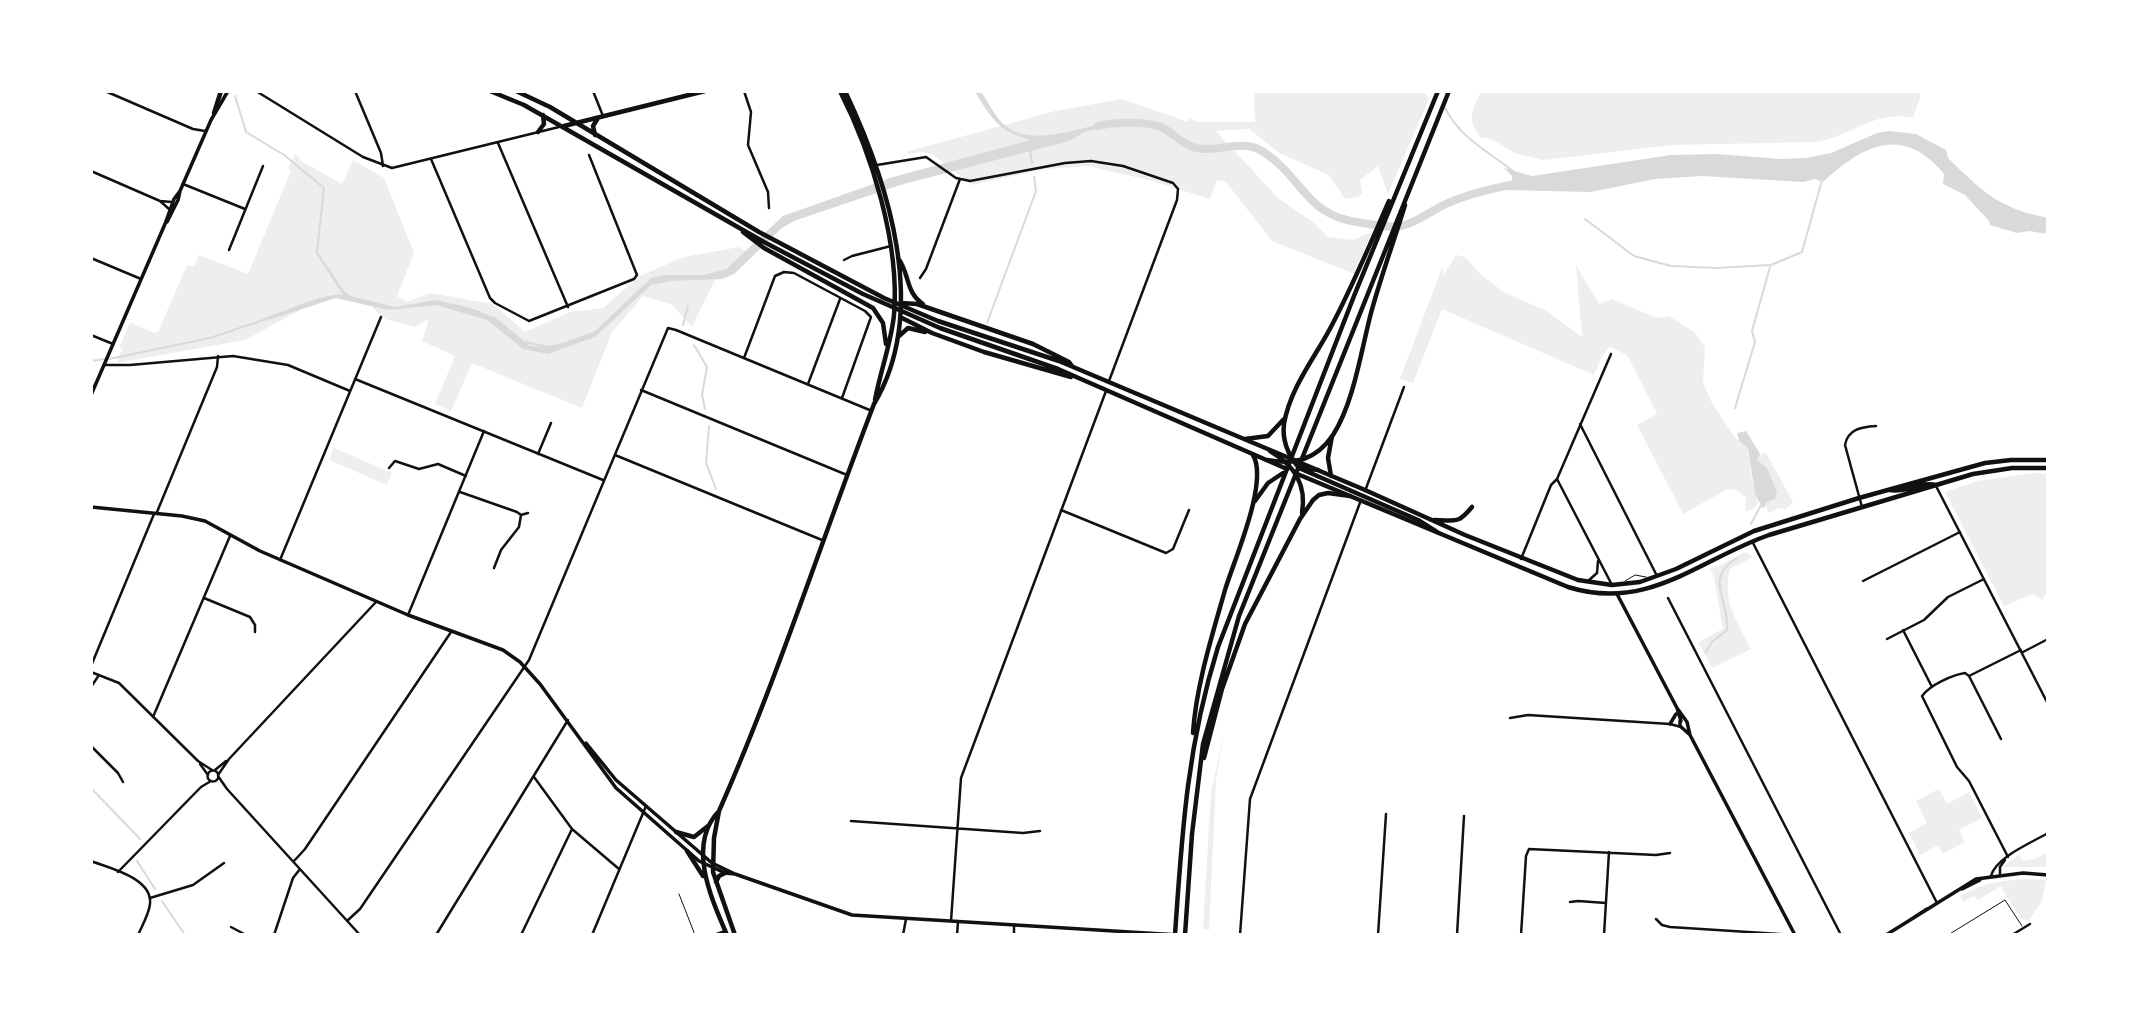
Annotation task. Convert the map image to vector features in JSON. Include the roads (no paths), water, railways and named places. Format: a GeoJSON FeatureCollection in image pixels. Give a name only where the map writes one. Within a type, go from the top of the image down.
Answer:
{"type":"FeatureCollection","features":[{"type":"Feature","properties":{"kind":"highway"},"geometry":{"type":"LineString","coordinates":[[214,113],[221,91]]}},
{"type":"Feature","properties":{"kind":"highway"},"geometry":{"type":"LineString","coordinates":[[490,91],[543,115],[755,236],[901,312],[1084,380],[1253,455],[1267,460],[1284,459],[1294,466],[1300,482],[1303,500],[1300,519]]}},
{"type":"Feature","properties":{"kind":"highway"},"geometry":{"type":"LineString","coordinates":[[516,91],[550,107],[873,308],[880,316],[887,348]]}},
{"type":"Feature","properties":{"kind":"highway"},"geometry":{"type":"LineString","coordinates":[[563,127],[704,91]]}},
{"type":"Feature","properties":{"kind":"highway"},"geometry":{"type":"LineString","coordinates":[[840,91],[873,166]]}},
{"type":"Feature","properties":{"kind":"highway"},"geometry":{"type":"LineString","coordinates":[[845,91],[861,125],[901,276],[902,303],[898,337],[886,381],[874,404]]}},
{"type":"Feature","properties":{"kind":"highway"},"geometry":{"type":"LineString","coordinates":[[1192,748],[1206,685],[1229,612],[1314,402],[1365,263],[1438,91]]}},
{"type":"Feature","properties":{"kind":"highway"},"geometry":{"type":"LineString","coordinates":[[1185,935],[1203,744],[1239,616],[1381,268],[1449,91]]}},
{"type":"Feature","properties":{"kind":"highway"},"geometry":{"type":"LineString","coordinates":[[538,132],[544,124],[543,115]]}},
{"type":"Feature","properties":{"kind":"highway"},"geometry":{"type":"LineString","coordinates":[[596,136],[593,127],[601,117]]}},
{"type":"Feature","properties":{"kind":"highway"},"geometry":{"type":"LineString","coordinates":[[706,880],[703,856],[711,824],[752,732],[874,404],[894,307],[894,271],[881,193]]}},
{"type":"Feature","properties":{"kind":"highway"},"geometry":{"type":"LineString","coordinates":[[755,236],[907,308],[953,326],[1030,350],[1245,439],[1294,466],[1418,520],[1437,532],[1568,587],[1589,592],[1639,592],[1667,583],[1752,541],[1862,507],[1992,471],[2023,467],[2048,468]]}},
{"type":"Feature","properties":{"kind":"highway"},"geometry":{"type":"LineString","coordinates":[[897,256],[903,264],[911,294],[933,310]]}},
{"type":"Feature","properties":{"kind":"highway"},"geometry":{"type":"LineString","coordinates":[[1245,439],[1268,436],[1286,416],[1304,374],[1365,263]]}},
{"type":"Feature","properties":{"kind":"highway"},"geometry":{"type":"LineString","coordinates":[[1331,476],[1328,458],[1332,436],[1354,381],[1381,268]]}},
{"type":"Feature","properties":{"kind":"highway"},"geometry":{"type":"LineString","coordinates":[[894,307],[911,303],[933,310],[1033,344],[1069,362],[1072,367]]}},
{"type":"Feature","properties":{"kind":"highway"},"geometry":{"type":"LineString","coordinates":[[894,307],[901,317],[932,333]]}},
{"type":"Feature","properties":{"kind":"highway"},"geometry":{"type":"LineString","coordinates":[[898,337],[908,328],[932,333],[1013,361],[1084,380]]}},
{"type":"Feature","properties":{"kind":"highway"},"geometry":{"type":"LineString","coordinates":[[1284,459],[1286,416]]}},
{"type":"Feature","properties":{"kind":"highway"},"geometry":{"type":"LineString","coordinates":[[1253,505],[1265,486],[1311,456],[1332,436]]}},
{"type":"Feature","properties":{"kind":"highway"},"geometry":{"type":"LineString","coordinates":[[1177,935],[1182,820],[1195,716],[1225,589],[1253,505],[1257,468],[1253,455]]}},
{"type":"Feature","properties":{"kind":"highway"},"geometry":{"type":"LineString","coordinates":[[1306,470],[1318,470],[1363,495],[1431,520],[1560,575],[1612,585],[1654,578],[1754,531],[1890,489],[1985,463],[2023,459],[2048,460]]}},
{"type":"Feature","properties":{"kind":"highway"},"geometry":{"type":"LineString","coordinates":[[1306,470],[1350,496]]}},
{"type":"Feature","properties":{"kind":"highway"},"geometry":{"type":"LineString","coordinates":[[1890,489],[1907,490],[1930,483],[1936,486]]}},
{"type":"Feature","properties":{"kind":"highway"},"geometry":{"type":"LineString","coordinates":[[1199,776],[1222,690],[1245,624],[1300,519],[1312,500],[1319,495],[1363,495]]}},
{"type":"Feature","properties":{"kind":"highway"},"geometry":{"type":"LineString","coordinates":[[1431,520],[1456,522],[1472,507]]}},
{"type":"Feature","properties":{"kind":"highway"},"geometry":{"type":"LineString","coordinates":[[1612,585],[1617,594]]}},
{"type":"Feature","properties":{"kind":"highway"},"geometry":{"type":"LineString","coordinates":[[719,811],[712,865],[716,885],[735,935]]}},
{"type":"Feature","properties":{"kind":"highway"},"geometry":{"type":"LineString","coordinates":[[676,832],[694,837],[711,824]]}},
{"type":"Feature","properties":{"kind":"highway"},"geometry":{"type":"LineString","coordinates":[[687,851],[706,880],[726,933]]}},
{"type":"Feature","properties":{"kind":"highway"},"geometry":{"type":"LineString","coordinates":[[716,885],[718,878],[725,873]]}},
{"type":"Feature","properties":{"kind":"main road"},"geometry":{"type":"LineString","coordinates":[[165,224],[172,215],[205,131],[228,91]]}},
{"type":"Feature","properties":{"kind":"main road"},"geometry":{"type":"LineString","coordinates":[[91,395],[172,202],[180,191]]}},
{"type":"Feature","properties":{"kind":"main road"},"geometry":{"type":"LineString","coordinates":[[91,508],[200,519],[281,560],[408,615],[495,646],[525,666],[568,720],[610,781],[687,851],[704,863],[855,916],[1177,935]]}},
{"type":"Feature","properties":{"kind":"main road"},"geometry":{"type":"LineString","coordinates":[[1617,594],[1687,722],[1690,735]]}},
{"type":"Feature","properties":{"kind":"main road"},"geometry":{"type":"LineString","coordinates":[[1670,723],[1676,716],[1677,708]]}},
{"type":"Feature","properties":{"kind":"main road"},"geometry":{"type":"LineString","coordinates":[[1677,708],[1681,724],[1690,735],[1795,935]]}},
{"type":"Feature","properties":{"kind":"main road"},"geometry":{"type":"LineString","coordinates":[[1681,724],[1686,727],[1687,722]]}},
{"type":"Feature","properties":{"kind":"main road"},"geometry":{"type":"LineString","coordinates":[[580,737],[611,774],[712,865],[725,873],[735,874]]}},
{"type":"Feature","properties":{"kind":"main road"},"geometry":{"type":"LineString","coordinates":[[1886,935],[1968,883],[2000,874],[2048,875]]}},
{"type":"Feature","properties":{"kind":"street"},"geometry":{"type":"LineString","coordinates":[[105,91],[193,129],[205,131]]}},
{"type":"Feature","properties":{"kind":"street"},"geometry":{"type":"LineString","coordinates":[[256,91],[358,154],[383,166],[394,168],[563,127]]}},
{"type":"Feature","properties":{"kind":"street"},"geometry":{"type":"LineString","coordinates":[[355,91],[382,153],[383,166]]}},
{"type":"Feature","properties":{"kind":"street"},"geometry":{"type":"LineString","coordinates":[[593,91],[601,117]]}},
{"type":"Feature","properties":{"kind":"street"},"geometry":{"type":"LineString","coordinates":[[744,91],[751,112],[748,145],[768,192],[769,208]]}},
{"type":"Feature","properties":{"kind":"street"},"geometry":{"type":"LineString","coordinates":[[498,143],[568,307]]}},
{"type":"Feature","properties":{"kind":"street"},"geometry":{"type":"LineString","coordinates":[[431,159],[490,298],[529,321],[568,307],[638,275],[589,155]]}},
{"type":"Feature","properties":{"kind":"street"},"geometry":{"type":"LineString","coordinates":[[873,166],[922,157],[934,160],[960,179],[978,181],[1065,163],[1091,161],[1123,166],[1165,179],[1176,186],[1177,200],[1108,382]]}},
{"type":"Feature","properties":{"kind":"street"},"geometry":{"type":"LineString","coordinates":[[229,250],[264,166]]}},
{"type":"Feature","properties":{"kind":"street"},"geometry":{"type":"LineString","coordinates":[[91,172],[160,201],[172,202]]}},
{"type":"Feature","properties":{"kind":"street"},"geometry":{"type":"LineString","coordinates":[[920,278],[960,179]]}},
{"type":"Feature","properties":{"kind":"street"},"geometry":{"type":"LineString","coordinates":[[183,184],[246,209]]}},
{"type":"Feature","properties":{"kind":"street"},"geometry":{"type":"LineString","coordinates":[[160,201],[169,209]]}},
{"type":"Feature","properties":{"kind":"street"},"geometry":{"type":"LineString","coordinates":[[844,260],[891,246]]}},
{"type":"Feature","properties":{"kind":"street"},"geometry":{"type":"LineString","coordinates":[[91,258],[141,279]]}},
{"type":"Feature","properties":{"kind":"street"},"geometry":{"type":"LineString","coordinates":[[744,358],[774,279],[785,272],[794,273],[868,312],[871,320],[842,398]]}},
{"type":"Feature","properties":{"kind":"street"},"geometry":{"type":"LineString","coordinates":[[808,384],[840,298]]}},
{"type":"Feature","properties":{"kind":"street"},"geometry":{"type":"LineString","coordinates":[[281,560],[381,317]]}},
{"type":"Feature","properties":{"kind":"street"},"geometry":{"type":"LineString","coordinates":[[347,921],[360,909],[525,666],[668,328],[872,411]]}},
{"type":"Feature","properties":{"kind":"street"},"geometry":{"type":"LineString","coordinates":[[91,335],[113,344]]}},
{"type":"Feature","properties":{"kind":"street"},"geometry":{"type":"LineString","coordinates":[[1521,559],[1551,485],[1557,479],[1611,354]]}},
{"type":"Feature","properties":{"kind":"street"},"geometry":{"type":"LineString","coordinates":[[91,666],[217,367],[218,356]]}},
{"type":"Feature","properties":{"kind":"street"},"geometry":{"type":"LineString","coordinates":[[104,365],[112,367],[233,356],[288,365],[350,391]]}},
{"type":"Feature","properties":{"kind":"street"},"geometry":{"type":"LineString","coordinates":[[355,379],[603,481]]}},
{"type":"Feature","properties":{"kind":"street"},"geometry":{"type":"LineString","coordinates":[[1240,935],[1250,799],[1404,387]]}},
{"type":"Feature","properties":{"kind":"street"},"geometry":{"type":"LineString","coordinates":[[640,390],[847,475]]}},
{"type":"Feature","properties":{"kind":"street"},"geometry":{"type":"LineString","coordinates":[[951,921],[961,778],[1106,390]]}},
{"type":"Feature","properties":{"kind":"street"},"geometry":{"type":"LineString","coordinates":[[538,454],[551,423]]}},
{"type":"Feature","properties":{"kind":"street"},"geometry":{"type":"LineString","coordinates":[[1580,424],[1654,578]]}},
{"type":"Feature","properties":{"kind":"street"},"geometry":{"type":"LineString","coordinates":[[1862,507],[1846,450],[1846,440],[1855,430],[1875,426]]}},
{"type":"Feature","properties":{"kind":"street"},"geometry":{"type":"LineString","coordinates":[[408,615],[484,431]]}},
{"type":"Feature","properties":{"kind":"street"},"geometry":{"type":"LineString","coordinates":[[614,454],[822,540]]}},
{"type":"Feature","properties":{"kind":"street"},"geometry":{"type":"LineString","coordinates":[[389,468],[395,461],[419,468],[436,464],[466,476]]}},
{"type":"Feature","properties":{"kind":"street"},"geometry":{"type":"LineString","coordinates":[[1557,479],[1612,585]]}},
{"type":"Feature","properties":{"kind":"street"},"geometry":{"type":"LineString","coordinates":[[1936,486],[2048,704]]}},
{"type":"Feature","properties":{"kind":"street"},"geometry":{"type":"LineString","coordinates":[[459,491],[521,515]]}},
{"type":"Feature","properties":{"kind":"street"},"geometry":{"type":"LineString","coordinates":[[1061,510],[1166,553],[1173,549],[1189,510]]}},
{"type":"Feature","properties":{"kind":"street"},"geometry":{"type":"LineString","coordinates":[[521,515],[528,513]]}},
{"type":"Feature","properties":{"kind":"street"},"geometry":{"type":"LineString","coordinates":[[494,568],[501,550],[516,532],[521,515]]}},
{"type":"Feature","properties":{"kind":"street"},"geometry":{"type":"LineString","coordinates":[[1863,581],[1960,532]]}},
{"type":"Feature","properties":{"kind":"street"},"geometry":{"type":"LineString","coordinates":[[153,716],[232,534]]}},
{"type":"Feature","properties":{"kind":"street"},"geometry":{"type":"LineString","coordinates":[[1752,541],[1937,903]]}},
{"type":"Feature","properties":{"kind":"street"},"geometry":{"type":"LineString","coordinates":[[1587,582],[1597,573],[1598,557]]}},
{"type":"Feature","properties":{"kind":"street"},"geometry":{"type":"LineString","coordinates":[[1887,639],[1927,618],[1948,597],[1984,579]]}},
{"type":"Feature","properties":{"kind":"street"},"geometry":{"type":"LineString","coordinates":[[204,598],[250,617],[255,625],[255,632]]}},
{"type":"Feature","properties":{"kind":"street"},"geometry":{"type":"LineString","coordinates":[[1668,598],[1841,935]]}},
{"type":"Feature","properties":{"kind":"street"},"geometry":{"type":"LineString","coordinates":[[201,787],[218,776],[229,759],[377,601]]}},
{"type":"Feature","properties":{"kind":"street"},"geometry":{"type":"LineString","coordinates":[[1903,630],[1933,687]]}},
{"type":"Feature","properties":{"kind":"street"},"geometry":{"type":"LineString","coordinates":[[294,861],[305,849],[451,632]]}},
{"type":"Feature","properties":{"kind":"street"},"geometry":{"type":"LineString","coordinates":[[1969,676],[2048,639]]}},
{"type":"Feature","properties":{"kind":"street"},"geometry":{"type":"LineString","coordinates":[[91,672],[119,683],[198,761],[212,781],[227,789]]}},
{"type":"Feature","properties":{"kind":"street"},"geometry":{"type":"LineString","coordinates":[[2001,739],[1969,676],[1962,673],[1924,692],[1922,700],[1958,769],[1969,781],[2008,857]]}},
{"type":"Feature","properties":{"kind":"street"},"geometry":{"type":"LineString","coordinates":[[91,687],[99,675]]}},
{"type":"Feature","properties":{"kind":"street"},"geometry":{"type":"LineString","coordinates":[[1510,718],[1528,715],[1681,724]]}},
{"type":"Feature","properties":{"kind":"street"},"geometry":{"type":"LineString","coordinates":[[436,935],[568,720]]}},
{"type":"Feature","properties":{"kind":"street"},"geometry":{"type":"LineString","coordinates":[[91,746],[118,773],[123,782]]}},
{"type":"Feature","properties":{"kind":"street"},"geometry":{"type":"LineString","coordinates":[[118,872],[201,787],[208,775],[229,759]]}},
{"type":"Feature","properties":{"kind":"street"},"geometry":{"type":"LineString","coordinates":[[198,761],[213,770],[227,789],[360,935]]}},
{"type":"Feature","properties":{"kind":"street"},"geometry":{"type":"LineString","coordinates":[[533,776],[572,829],[619,869]]}},
{"type":"Feature","properties":{"kind":"street"},"geometry":{"type":"LineString","coordinates":[[592,935],[646,806]]}},
{"type":"Feature","properties":{"kind":"street"},"geometry":{"type":"LineString","coordinates":[[1378,935],[1386,814]]}},
{"type":"Feature","properties":{"kind":"street"},"geometry":{"type":"LineString","coordinates":[[1457,935],[1464,816]]}},
{"type":"Feature","properties":{"kind":"street"},"geometry":{"type":"LineString","coordinates":[[851,821],[1023,833],[1040,831]]}},
{"type":"Feature","properties":{"kind":"street"},"geometry":{"type":"LineString","coordinates":[[521,935],[572,829]]}},
{"type":"Feature","properties":{"kind":"street"},"geometry":{"type":"LineString","coordinates":[[1991,876],[1995,865],[2048,833]]}},
{"type":"Feature","properties":{"kind":"street"},"geometry":{"type":"LineString","coordinates":[[1521,935],[1526,856],[1529,849],[1656,855],[1671,853]]}},
{"type":"Feature","properties":{"kind":"street"},"geometry":{"type":"LineString","coordinates":[[1604,935],[1609,852]]}},
{"type":"Feature","properties":{"kind":"street"},"geometry":{"type":"LineString","coordinates":[[2000,874],[2000,865],[2008,857]]}},
{"type":"Feature","properties":{"kind":"street"},"geometry":{"type":"LineString","coordinates":[[91,861],[141,884],[150,898],[149,909],[138,935]]}},
{"type":"Feature","properties":{"kind":"street"},"geometry":{"type":"LineString","coordinates":[[150,898],[193,885],[215,872],[224,863]]}},
{"type":"Feature","properties":{"kind":"street"},"geometry":{"type":"LineString","coordinates":[[274,935],[293,876],[300,869]]}},
{"type":"Feature","properties":{"kind":"street"},"geometry":{"type":"LineString","coordinates":[[1570,902],[1606,903]]}},
{"type":"Feature","properties":{"kind":"street"},"geometry":{"type":"LineString","coordinates":[[903,935],[906,919]]}},
{"type":"Feature","properties":{"kind":"street"},"geometry":{"type":"LineString","coordinates":[[1656,919],[1662,925],[1670,927],[1795,935]]}},
{"type":"Feature","properties":{"kind":"street"},"geometry":{"type":"LineString","coordinates":[[957,935],[958,922]]}},
{"type":"Feature","properties":{"kind":"street"},"geometry":{"type":"LineString","coordinates":[[2012,935],[2030,923]]}},
{"type":"Feature","properties":{"kind":"street"},"geometry":{"type":"LineString","coordinates":[[1014,925],[1014,935]]}},
{"type":"Feature","properties":{"kind":"street"},"geometry":{"type":"LineString","coordinates":[[230,927],[246,935]]}},
{"type":"Feature","properties":{"kind":"street"},"geometry":{"type":"LineString","coordinates":[[714,935],[726,933]]}},
{"type":"Feature","properties":{"kind":"lane"},"geometry":{"type":"LineString","coordinates":[[679,894],[695,935]]}},
{"type":"Feature","properties":{"kind":"lane"},"geometry":{"type":"LineString","coordinates":[[1948,935],[2005,900],[2023,928]]}},
{"type":"Feature","properties":{"kind":"waterway"},"geometry":{"type":"LineString","coordinates":[[235,96],[246,132],[284,155],[324,188],[317,252]]}},
{"type":"Feature","properties":{"kind":"waterway"},"geometry":{"type":"LineString","coordinates":[[1445,108],[1467,136],[1514,172]]}},
{"type":"Feature","properties":{"kind":"waterway"},"geometry":{"type":"LineString","coordinates":[[1098,126],[1143,123],[1160,127],[1188,145],[1198,148],[1256,148],[1276,161],[1306,195],[1328,213],[1343,219],[1379,226],[1405,225],[1457,199],[1520,183]]}},
{"type":"Feature","properties":{"kind":"waterway"},"geometry":{"type":"LineString","coordinates":[[1030,151],[1032,163]]}},
{"type":"Feature","properties":{"kind":"waterway"},"geometry":{"type":"LineString","coordinates":[[987,323],[1036,191],[1034,177]]}},
{"type":"Feature","properties":{"kind":"waterway"},"geometry":{"type":"LineString","coordinates":[[1585,219],[1634,256],[1671,266],[1716,268],[1771,265],[1802,252],[1822,180]]}},
{"type":"Feature","properties":{"kind":"waterway"},"geometry":{"type":"LineString","coordinates":[[1735,408],[1755,342],[1752,331],[1770,267]]}},
{"type":"Feature","properties":{"kind":"waterway"},"geometry":{"type":"LineString","coordinates":[[683,325],[688,306]]}},
{"type":"Feature","properties":{"kind":"waterway"},"geometry":{"type":"LineString","coordinates":[[109,359],[210,338],[266,319]]}},
{"type":"Feature","properties":{"kind":"waterway"},"geometry":{"type":"LineString","coordinates":[[525,342],[549,347],[561,344]]}},
{"type":"Feature","properties":{"kind":"waterway"},"geometry":{"type":"LineString","coordinates":[[694,345],[707,367],[702,395],[705,409]]}},
{"type":"Feature","properties":{"kind":"waterway"},"geometry":{"type":"LineString","coordinates":[[91,361],[104,359]]}},
{"type":"Feature","properties":{"kind":"waterway"},"geometry":{"type":"LineString","coordinates":[[709,426],[706,463],[716,489]]}},
{"type":"Feature","properties":{"kind":"waterway"},"geometry":{"type":"LineString","coordinates":[[1751,524],[1761,505]]}},
{"type":"Feature","properties":{"kind":"waterway"},"geometry":{"type":"LineString","coordinates":[[1706,652],[1712,642],[1727,630],[1720,591],[1721,574],[1737,558]]}},
{"type":"Feature","properties":{"kind":"waterway"},"geometry":{"type":"LineString","coordinates":[[91,788],[140,839]]}},
{"type":"Feature","properties":{"kind":"waterway"},"geometry":{"type":"LineString","coordinates":[[137,861],[155,889]]}},
{"type":"Feature","properties":{"kind":"waterway"},"geometry":{"type":"LineString","coordinates":[[162,901],[185,935]]}},
{"type":"Feature","properties":{"kind":"railway"},"geometry":{"type":"LineString","coordinates":[[2047,935],[2048,931]]}}]}
